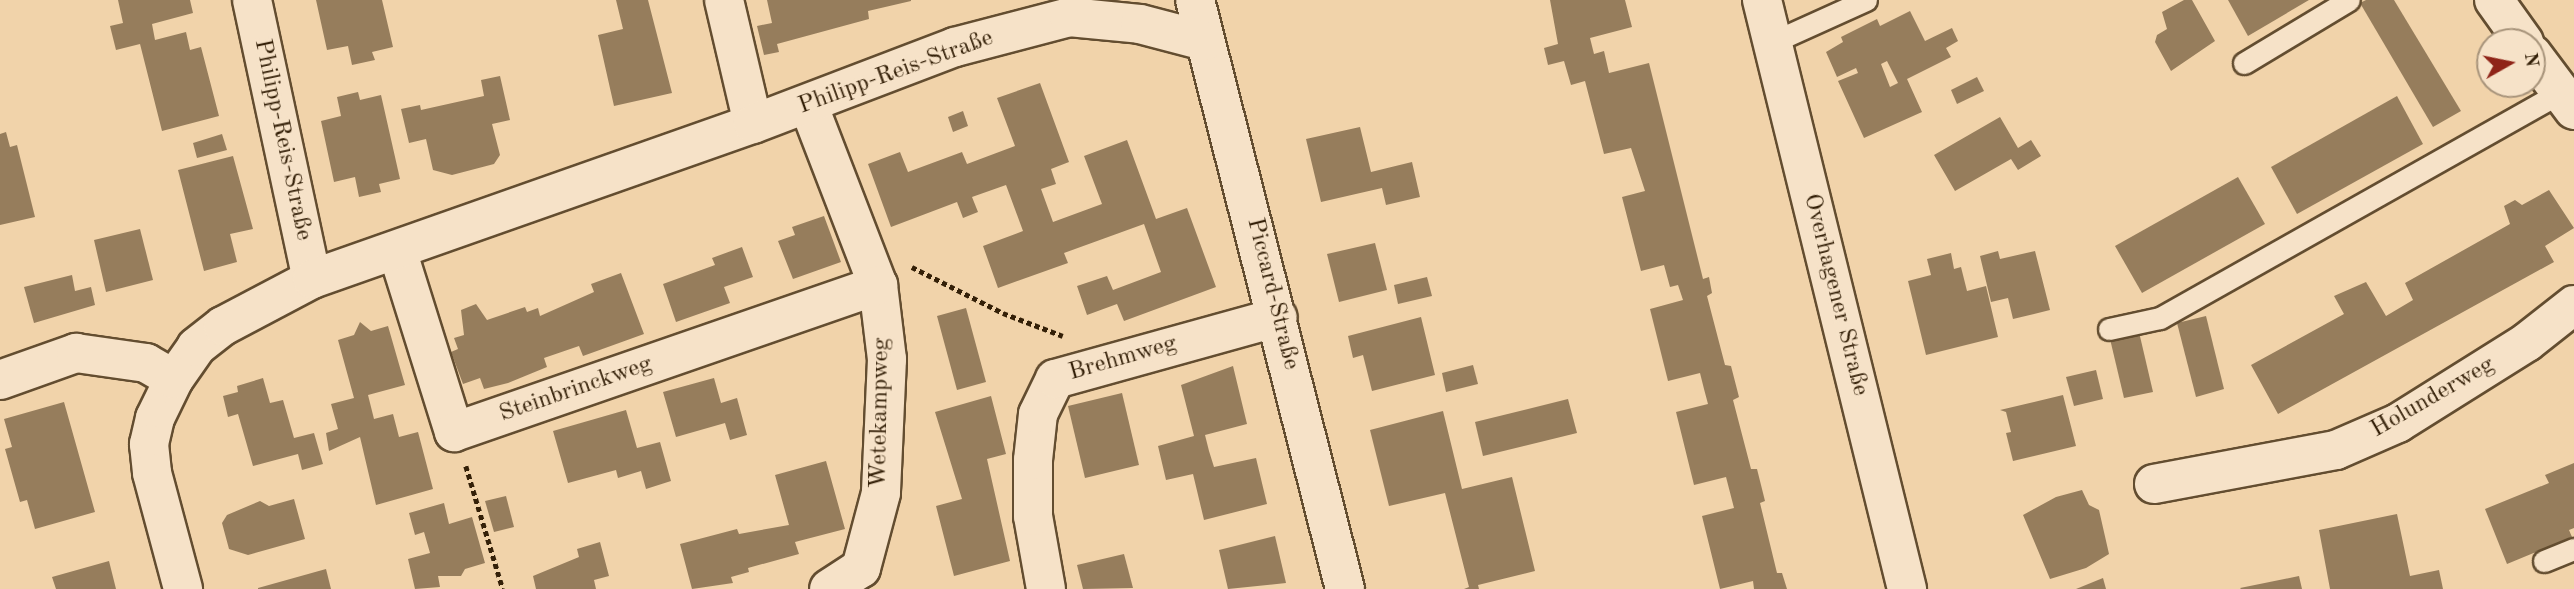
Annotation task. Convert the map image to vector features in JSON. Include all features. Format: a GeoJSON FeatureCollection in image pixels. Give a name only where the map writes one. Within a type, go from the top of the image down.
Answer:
{"type":"FeatureCollection","features":[{"type":"Feature","properties":{"kind":"street","name":"Philipp-Reis-Straße"},"geometry":{"type":"LineString","coordinates":[[252,0],[312,279]]}},
{"type":"Feature","properties":{"kind":"street"},"geometry":{"type":"LineString","coordinates":[[724,0],[753,124]]}},
{"type":"Feature","properties":{"kind":"street","name":"Piccard-Straße"},"geometry":{"type":"LineString","coordinates":[[1195,0],[1278,317],[1345,589]]}},
{"type":"Feature","properties":{"kind":"street","name":"Overhagener Straße"},"geometry":{"type":"LineString","coordinates":[[1762,0],[1907,589]]}},
{"type":"Feature","properties":{"kind":"street"},"geometry":{"type":"LineString","coordinates":[[2494,0],[2514,28]]}},
{"type":"Feature","properties":{"kind":"street","name":"Philipp-Reis-Straße"},"geometry":{"type":"LineString","coordinates":[[183,589],[152,473],[149,444],[155,418],[174,379],[196,347],[223,326],[312,279],[753,124],[955,47],[1069,17],[1140,24],[1205,41]]}},
{"type":"Feature","properties":{"kind":"street"},"geometry":{"type":"LineString","coordinates":[[2546,73],[2567,101]]}},
{"type":"Feature","properties":{"kind":"street","name":"Wetekampweg"},"geometry":{"type":"LineString","coordinates":[[808,104],[878,285],[887,359],[881,493],[861,568],[829,589]]}},
{"type":"Feature","properties":{"kind":"street"},"geometry":{"type":"LineString","coordinates":[[397,250],[454,432]]}},
{"type":"Feature","properties":{"kind":"street","name":"Steinbrinckweg"},"geometry":{"type":"LineString","coordinates":[[454,432],[878,285]]}},
{"type":"Feature","properties":{"kind":"street","name":"Holunderweg"},"geometry":{"type":"LineString","coordinates":[[2154,484],[2336,450],[2398,423],[2527,342],[2574,304]]}},
{"type":"Feature","properties":{"kind":"street","name":"Brehmweg"},"geometry":{"type":"LineString","coordinates":[[1046,589],[1033,516],[1033,460],[1038,414],[1055,379],[1278,317]]}},
{"type":"Feature","properties":{"kind":"street"},"geometry":{"type":"LineString","coordinates":[[0,380],[76,353],[146,363],[174,379]]}},
{"type":"Feature","properties":{"kind":"lane"},"geometry":{"type":"LineString","coordinates":[[1773,42],[1866,0]]}},
{"type":"Feature","properties":{"kind":"lane"},"geometry":{"type":"LineString","coordinates":[[2244,63],[2349,0]]}},
{"type":"Feature","properties":{"kind":"lane"},"geometry":{"type":"LineString","coordinates":[[2109,330],[2160,318],[2567,101]]}},
{"type":"Feature","properties":{"kind":"lane"},"geometry":{"type":"LineString","coordinates":[[2544,561],[2574,549]]}},
{"type":"Feature","properties":{"kind":"path"},"geometry":{"type":"LineString","coordinates":[[878,285],[906,264],[1003,313],[1068,338]]}},
{"type":"Feature","properties":{"kind":"path"},"geometry":{"type":"LineString","coordinates":[[454,432],[503,589]]}},
{"type":"Feature","properties":{"kind":"building"},"geometry":{"type":"Polygon","coordinates":[[[118,0],[190,0],[193,13],[152,24],[155,40],[186,32],[190,50],[201,47],[219,116],[162,131],[140,44],[116,50],[110,26],[123,23],[118,0]]]}},
{"type":"Feature","properties":{"kind":"building"},"geometry":{"type":"Polygon","coordinates":[[[316,0],[382,0],[393,47],[372,52],[375,60],[352,65],[348,46],[327,50],[316,0]]]}},
{"type":"Feature","properties":{"kind":"building"},"geometry":{"type":"Polygon","coordinates":[[[616,0],[648,0],[672,93],[614,106],[598,35],[623,29],[616,0]]]}},
{"type":"Feature","properties":{"kind":"building"},"geometry":{"type":"Polygon","coordinates":[[[767,0],[911,1],[868,11],[869,19],[777,44],[779,52],[764,55],[757,26],[772,23],[767,0]]]}},
{"type":"Feature","properties":{"kind":"building"},"geometry":{"type":"Polygon","coordinates":[[[1550,0],[1625,0],[1632,27],[1590,38],[1594,54],[1604,51],[1609,73],[1649,63],[1703,279],[1709,277],[1712,293],[1707,296],[1725,365],[1731,366],[1739,397],[1733,400],[1751,469],[1757,469],[1765,501],[1760,503],[1777,573],[1782,573],[1787,589],[1754,589],[1753,581],[1720,589],[1702,516],[1734,508],[1726,477],[1694,485],[1676,412],[1708,404],[1700,373],[1668,381],[1650,309],[1683,300],[1678,285],[1670,287],[1664,265],[1641,271],[1622,197],[1645,191],[1631,148],[1604,154],[1585,81],[1571,85],[1564,61],[1548,65],[1544,48],[1558,44],[1550,0]]]}},
{"type":"Feature","properties":{"kind":"building"},"geometry":{"type":"Polygon","coordinates":[[[2184,0],[2192,0],[2215,41],[2171,71],[2155,42],[2157,35],[2167,29],[2162,12],[2184,0]]]}},
{"type":"Feature","properties":{"kind":"building"},"geometry":{"type":"Polygon","coordinates":[[[2228,0],[2309,0],[2248,36],[2228,0]]]}},
{"type":"Feature","properties":{"kind":"building"},"geometry":{"type":"Polygon","coordinates":[[[2366,0],[2394,0],[2461,111],[2433,127],[2360,3],[2366,0]]]}},
{"type":"Feature","properties":{"kind":"building"},"geometry":{"type":"Polygon","coordinates":[[[1910,11],[1925,41],[1952,28],[1958,41],[1946,48],[1951,57],[1907,79],[1922,112],[1864,138],[1838,81],[1858,73],[1856,68],[1837,77],[1826,52],[1843,42],[1841,37],[1877,19],[1880,26],[1910,11]],[[1887,61],[1881,64],[1890,87],[1898,83],[1887,61]]]}},
{"type":"Feature","properties":{"kind":"building"},"geometry":{"type":"Polygon","coordinates":[[[500,76],[510,120],[492,124],[500,155],[494,164],[452,175],[433,170],[426,139],[409,143],[401,109],[420,105],[421,110],[484,96],[481,80],[500,76]]]}},
{"type":"Feature","properties":{"kind":"building"},"geometry":{"type":"Polygon","coordinates":[[[1977,77],[1984,91],[1957,104],[1951,90],[1977,77]]]}},
{"type":"Feature","properties":{"kind":"building"},"geometry":{"type":"Polygon","coordinates":[[[1040,83],[1069,162],[1051,169],[1056,184],[1041,189],[1053,222],[1102,204],[1084,156],[1127,140],[1156,219],[1187,208],[1216,287],[1124,321],[1117,304],[1087,315],[1077,286],[1107,276],[1113,290],[1161,272],[1144,224],[1064,253],[1068,263],[998,288],[983,246],[1023,231],[1006,185],[972,197],[978,212],[963,218],[957,202],[891,227],[868,164],[900,152],[908,172],[962,152],[967,164],[1015,146],[997,98],[1040,83]]]}},
{"type":"Feature","properties":{"kind":"building"},"geometry":{"type":"Polygon","coordinates":[[[358,92],[360,100],[381,95],[400,179],[379,184],[381,192],[359,197],[355,177],[334,182],[321,121],[341,116],[337,97],[358,92]]]}},
{"type":"Feature","properties":{"kind":"building"},"geometry":{"type":"Polygon","coordinates":[[[2397,96],[2423,144],[2297,214],[2271,167],[2397,96]]]}},
{"type":"Feature","properties":{"kind":"building"},"geometry":{"type":"Polygon","coordinates":[[[963,111],[968,126],[953,132],[948,117],[963,111]]]}},
{"type":"Feature","properties":{"kind":"building"},"geometry":{"type":"Polygon","coordinates":[[[2000,117],[2018,148],[2031,140],[2041,156],[2018,170],[2011,159],[1955,191],[1934,155],[2000,117]]]}},
{"type":"Feature","properties":{"kind":"building"},"geometry":{"type":"Polygon","coordinates":[[[1360,127],[1371,172],[1412,162],[1420,197],[1386,205],[1382,188],[1321,202],[1306,139],[1360,127]]]}},
{"type":"Feature","properties":{"kind":"building"},"geometry":{"type":"Polygon","coordinates":[[[6,132],[10,147],[17,145],[35,217],[0,225],[0,134],[6,132]]]}},
{"type":"Feature","properties":{"kind":"building"},"geometry":{"type":"Polygon","coordinates":[[[222,134],[227,150],[197,158],[193,143],[222,134]]]}},
{"type":"Feature","properties":{"kind":"building"},"geometry":{"type":"Polygon","coordinates":[[[233,156],[253,229],[230,234],[237,262],[204,271],[178,170],[233,156]]]}},
{"type":"Feature","properties":{"kind":"building"},"geometry":{"type":"Polygon","coordinates":[[[2238,177],[2265,224],[2142,293],[2115,246],[2238,177]]]}},
{"type":"Feature","properties":{"kind":"building"},"geometry":{"type":"Polygon","coordinates":[[[2549,190],[2574,228],[2545,246],[2554,262],[2278,414],[2251,365],[2344,314],[2334,296],[2366,282],[2386,316],[2413,300],[2405,283],[2510,224],[2504,206],[2515,200],[2522,205],[2549,190]]]}},
{"type":"Feature","properties":{"kind":"building"},"geometry":{"type":"Polygon","coordinates":[[[824,216],[841,262],[793,279],[778,241],[795,235],[792,227],[824,216]]]}},
{"type":"Feature","properties":{"kind":"building"},"geometry":{"type":"Polygon","coordinates":[[[140,229],[153,280],[106,292],[94,240],[140,229]]]}},
{"type":"Feature","properties":{"kind":"building"},"geometry":{"type":"Polygon","coordinates":[[[1375,243],[1387,290],[1339,302],[1327,254],[1375,243]]]}},
{"type":"Feature","properties":{"kind":"building"},"geometry":{"type":"Polygon","coordinates":[[[742,247],[753,277],[724,287],[730,303],[676,322],[663,284],[715,265],[712,258],[742,247]]]}},
{"type":"Feature","properties":{"kind":"building"},"geometry":{"type":"Polygon","coordinates":[[[1998,251],[2000,259],[2035,251],[2050,310],[2013,319],[2008,298],[1991,302],[1980,256],[1998,251]]]}},
{"type":"Feature","properties":{"kind":"building"},"geometry":{"type":"Polygon","coordinates":[[[1951,253],[1954,269],[1961,267],[1967,291],[1986,286],[1998,337],[1926,355],[1908,281],[1931,275],[1927,259],[1951,253]]]}},
{"type":"Feature","properties":{"kind":"building"},"geometry":{"type":"Polygon","coordinates":[[[621,273],[644,334],[583,356],[579,346],[544,358],[547,367],[508,383],[484,389],[480,378],[463,384],[451,352],[458,349],[454,338],[464,335],[461,310],[476,304],[487,320],[525,307],[527,312],[538,308],[540,316],[594,292],[591,284],[621,273]]]}},
{"type":"Feature","properties":{"kind":"building"},"geometry":{"type":"Polygon","coordinates":[[[72,275],[75,291],[91,287],[95,305],[34,323],[24,287],[72,275]]]}},
{"type":"Feature","properties":{"kind":"building"},"geometry":{"type":"Polygon","coordinates":[[[1427,277],[1432,296],[1398,304],[1394,285],[1427,277]]]}},
{"type":"Feature","properties":{"kind":"building"},"geometry":{"type":"Polygon","coordinates":[[[966,308],[986,382],[957,390],[937,316],[966,308]]]}},
{"type":"Feature","properties":{"kind":"building"},"geometry":{"type":"Polygon","coordinates":[[[2206,316],[2224,389],[2196,397],[2177,323],[2206,316]]]}},
{"type":"Feature","properties":{"kind":"building"},"geometry":{"type":"Polygon","coordinates":[[[1421,317],[1435,375],[1372,391],[1363,355],[1353,358],[1348,336],[1421,317]]]}},
{"type":"Feature","properties":{"kind":"building"},"geometry":{"type":"Polygon","coordinates":[[[360,322],[371,331],[388,326],[405,385],[368,395],[374,419],[393,414],[399,437],[418,432],[433,489],[376,505],[360,437],[329,451],[326,433],[338,429],[331,404],[354,398],[338,340],[354,335],[360,322]]]}},
{"type":"Feature","properties":{"kind":"building"},"geometry":{"type":"Polygon","coordinates":[[[2139,332],[2153,392],[2124,398],[2110,339],[2139,332]]]}},
{"type":"Feature","properties":{"kind":"building"},"geometry":{"type":"Polygon","coordinates":[[[1473,365],[1478,384],[1446,392],[1442,373],[1473,365]]]}},
{"type":"Feature","properties":{"kind":"building"},"geometry":{"type":"Polygon","coordinates":[[[1233,366],[1247,424],[1205,435],[1214,467],[1256,458],[1267,504],[1204,520],[1193,474],[1166,480],[1158,446],[1194,436],[1181,385],[1233,366]]]}},
{"type":"Feature","properties":{"kind":"building"},"geometry":{"type":"Polygon","coordinates":[[[2096,370],[2103,399],[2074,406],[2066,377],[2096,370]]]}},
{"type":"Feature","properties":{"kind":"building"},"geometry":{"type":"Polygon","coordinates":[[[263,378],[270,403],[283,400],[294,438],[314,433],[323,464],[302,470],[298,454],[253,466],[238,414],[228,417],[223,396],[238,392],[237,386],[263,378]]]}},
{"type":"Feature","properties":{"kind":"building"},"geometry":{"type":"Polygon","coordinates":[[[714,378],[721,403],[737,398],[747,435],[730,440],[725,423],[676,437],[663,392],[714,378]]]}},
{"type":"Feature","properties":{"kind":"building"},"geometry":{"type":"Polygon","coordinates":[[[1122,393],[1139,465],[1085,478],[1068,406],[1122,393]]]}},
{"type":"Feature","properties":{"kind":"building"},"geometry":{"type":"Polygon","coordinates":[[[2063,395],[2076,446],[2013,461],[2006,433],[2011,432],[2006,412],[2000,410],[2063,395]]]}},
{"type":"Feature","properties":{"kind":"building"},"geometry":{"type":"Polygon","coordinates":[[[991,396],[1006,454],[987,459],[1010,561],[954,576],[936,506],[962,499],[935,412],[991,396]]]}},
{"type":"Feature","properties":{"kind":"building"},"geometry":{"type":"Polygon","coordinates":[[[1568,399],[1577,433],[1483,456],[1475,422],[1568,399]]]}},
{"type":"Feature","properties":{"kind":"building"},"geometry":{"type":"Polygon","coordinates":[[[64,402],[95,512],[35,529],[27,500],[20,502],[5,449],[12,447],[4,419],[64,402]]]}},
{"type":"Feature","properties":{"kind":"building"},"geometry":{"type":"Polygon","coordinates":[[[626,410],[637,448],[660,442],[671,481],[646,489],[641,471],[618,478],[616,470],[568,483],[553,431],[626,410]]]}},
{"type":"Feature","properties":{"kind":"building"},"geometry":{"type":"Polygon","coordinates":[[[1443,411],[1462,489],[1512,477],[1535,571],[1478,585],[1479,589],[1464,589],[1469,587],[1445,493],[1389,506],[1370,430],[1443,411]]]}},
{"type":"Feature","properties":{"kind":"building"},"geometry":{"type":"Polygon","coordinates":[[[826,461],[845,529],[795,542],[799,554],[748,568],[749,572],[731,577],[733,583],[692,589],[680,544],[737,529],[739,534],[789,525],[775,475],[826,461]]]}},
{"type":"Feature","properties":{"kind":"building"},"geometry":{"type":"Polygon","coordinates":[[[2574,463],[2574,528],[2569,530],[2572,537],[2507,564],[2485,509],[2549,483],[2545,475],[2574,463]]]}},
{"type":"Feature","properties":{"kind":"building"},"geometry":{"type":"Polygon","coordinates":[[[2082,490],[2089,505],[2099,510],[2109,554],[2086,568],[2050,579],[2023,515],[2056,497],[2082,490]]]}},
{"type":"Feature","properties":{"kind":"building"},"geometry":{"type":"Polygon","coordinates":[[[506,496],[514,527],[494,532],[485,501],[506,496]]]}},
{"type":"Feature","properties":{"kind":"building"},"geometry":{"type":"Polygon","coordinates":[[[294,499],[305,539],[248,555],[229,549],[222,523],[227,515],[260,501],[269,506],[294,499]]]}},
{"type":"Feature","properties":{"kind":"building"},"geometry":{"type":"Polygon","coordinates":[[[444,503],[449,524],[472,517],[485,563],[465,569],[461,576],[438,576],[440,587],[415,589],[408,559],[430,553],[424,532],[415,535],[409,513],[444,503]]]}},
{"type":"Feature","properties":{"kind":"building"},"geometry":{"type":"Polygon","coordinates":[[[2397,514],[2410,576],[2439,570],[2443,589],[2330,589],[2319,530],[2397,514]]]}},
{"type":"Feature","properties":{"kind":"building"},"geometry":{"type":"Polygon","coordinates":[[[1275,536],[1286,583],[1228,589],[1219,550],[1275,536]]]}},
{"type":"Feature","properties":{"kind":"building"},"geometry":{"type":"Polygon","coordinates":[[[600,542],[609,576],[594,580],[596,589],[536,589],[533,576],[579,557],[577,549],[600,542]]]}},
{"type":"Feature","properties":{"kind":"building"},"geometry":{"type":"Polygon","coordinates":[[[1124,554],[1133,588],[1083,589],[1077,565],[1124,554]]]}},
{"type":"Feature","properties":{"kind":"building"},"geometry":{"type":"Polygon","coordinates":[[[109,561],[116,589],[56,589],[52,577],[109,561]]]}},
{"type":"Feature","properties":{"kind":"building"},"geometry":{"type":"Polygon","coordinates":[[[326,569],[331,589],[258,589],[258,588],[326,569]]]}},
{"type":"Feature","properties":{"kind":"building"},"geometry":{"type":"Polygon","coordinates":[[[2299,576],[2302,589],[2240,588],[2299,576]]]}},
{"type":"Feature","properties":{"kind":"building"},"geometry":{"type":"Polygon","coordinates":[[[2103,578],[2106,589],[2076,589],[2103,578]]]}}]}
